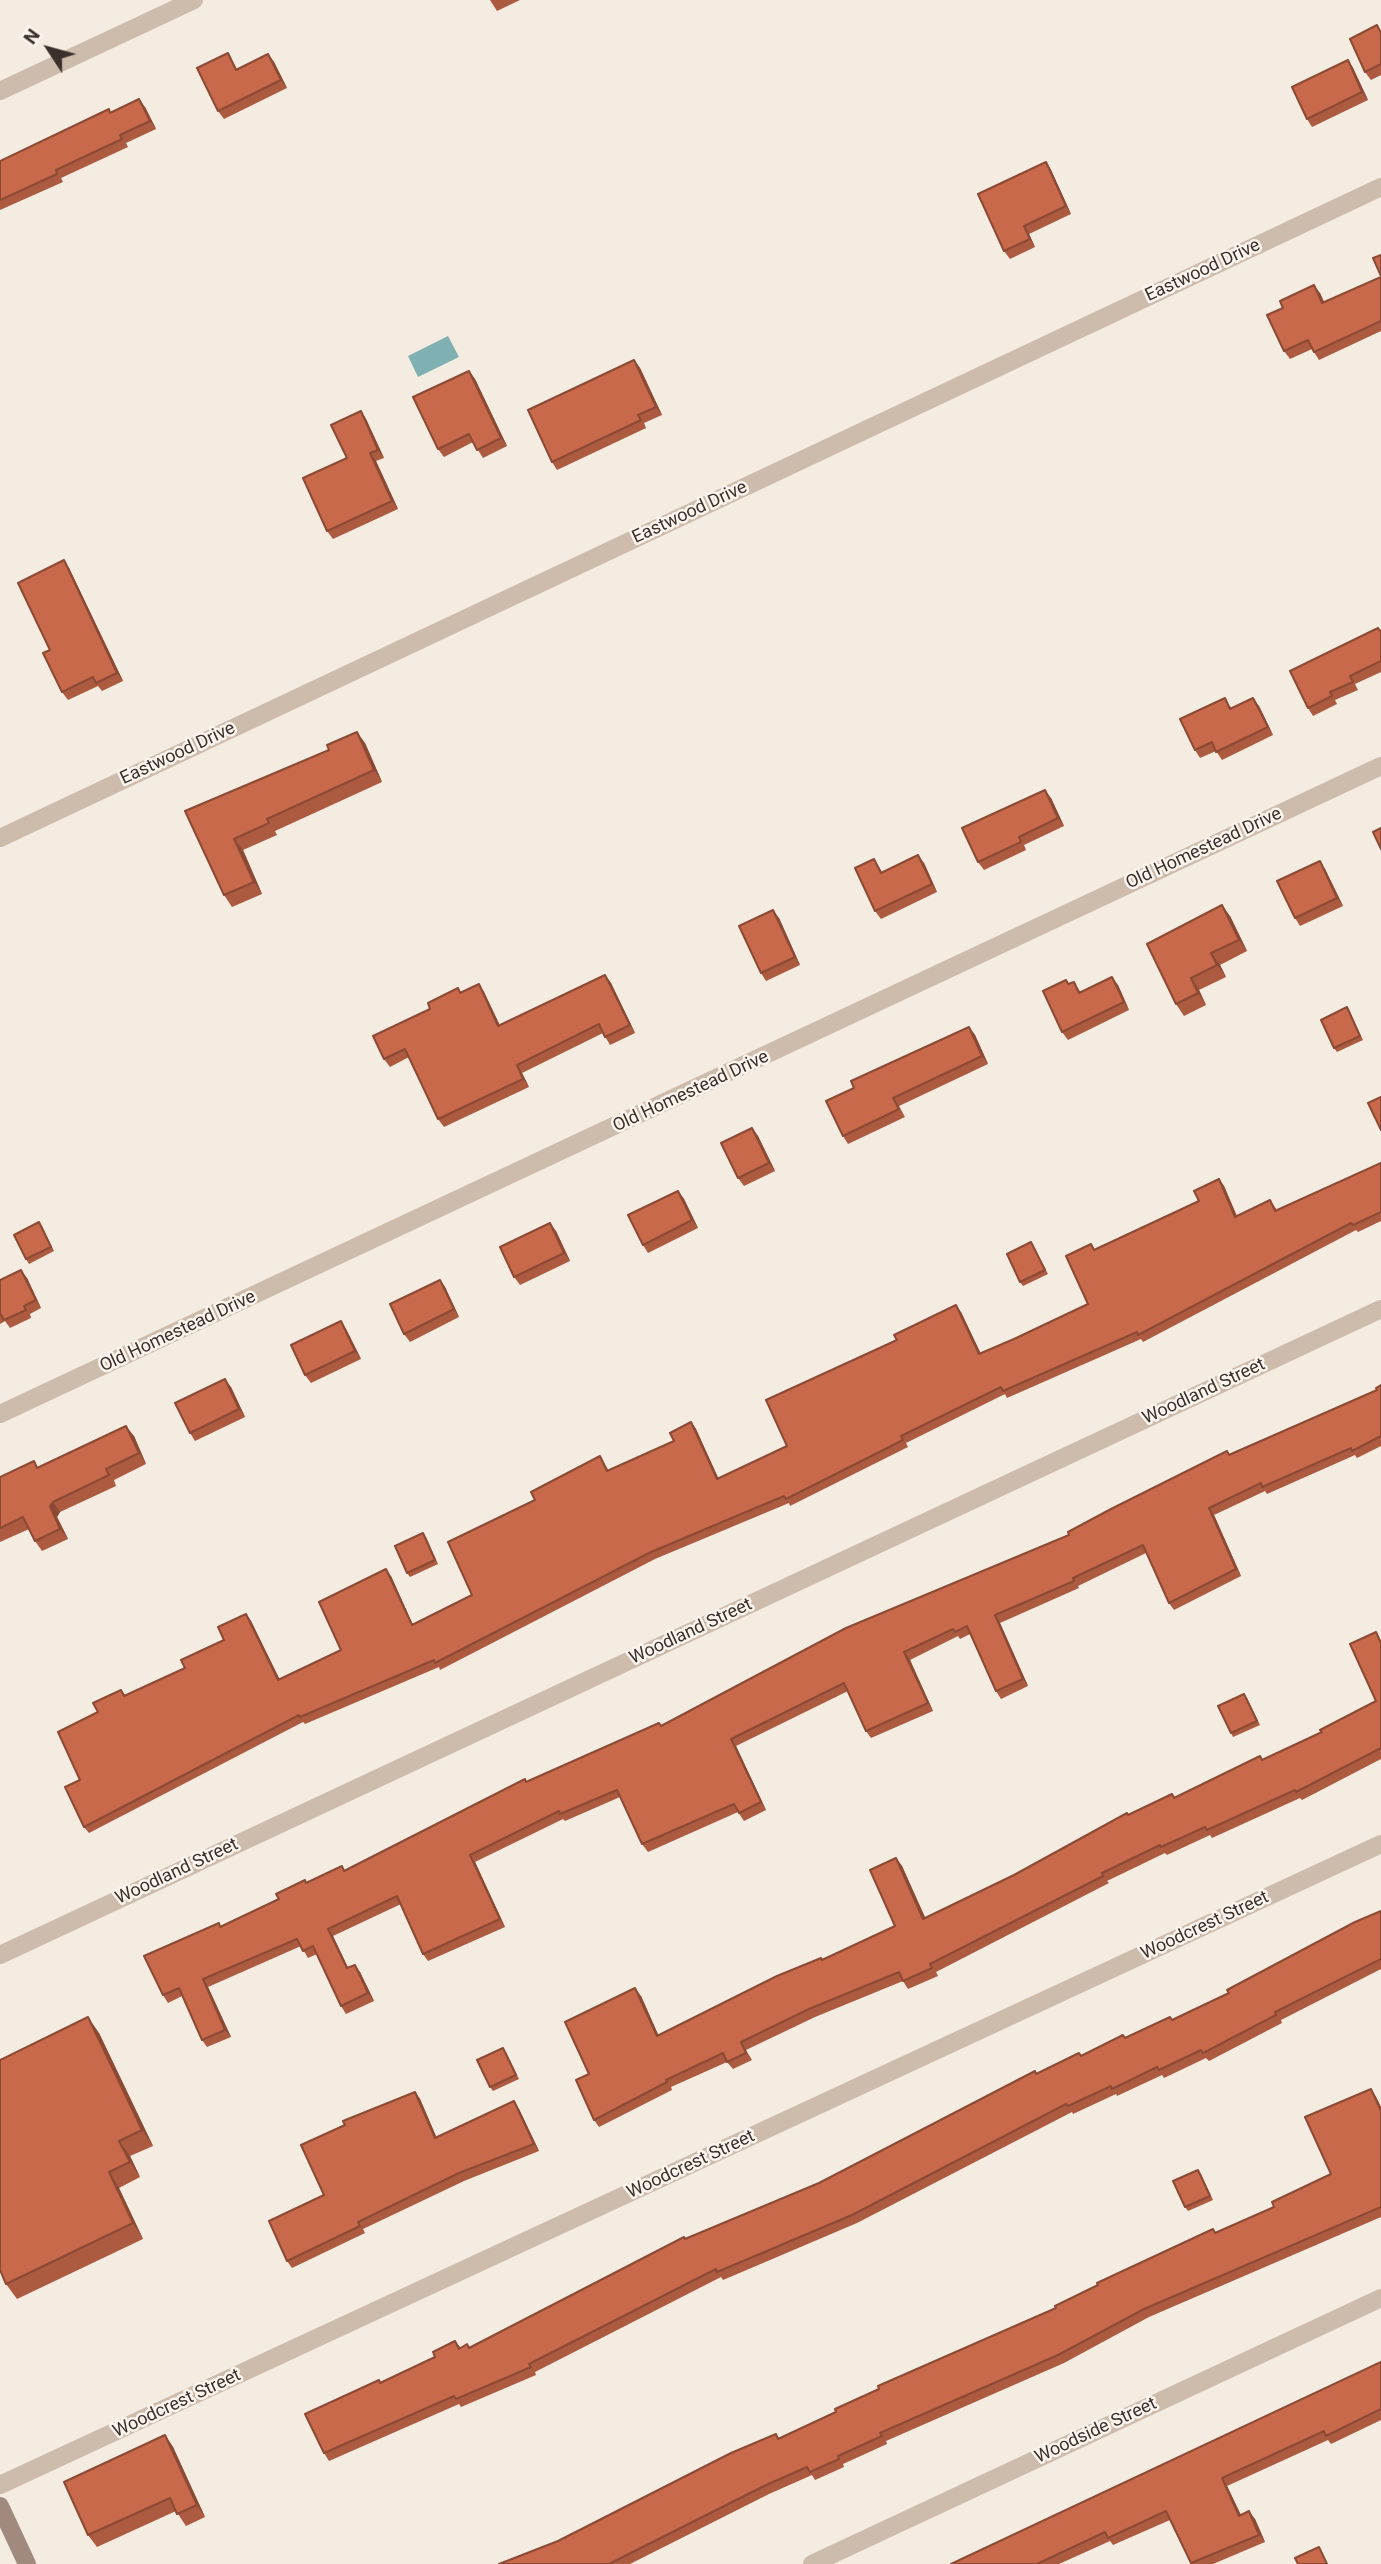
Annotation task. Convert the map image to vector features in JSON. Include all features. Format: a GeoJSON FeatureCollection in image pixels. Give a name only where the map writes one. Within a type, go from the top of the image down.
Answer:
{"type":"FeatureCollection","features":[{"type":"Feature","properties":{"kind":"street"},"geometry":{"type":"LineString","coordinates":[[0,92],[194,0]]}},
{"type":"Feature","properties":{"kind":"street","name":"Eastwood Drive"},"geometry":{"type":"LineString","coordinates":[[0,838],[1381,187]]}},
{"type":"Feature","properties":{"kind":"street","name":"Old Homestead Drive"},"geometry":{"type":"LineString","coordinates":[[0,1414],[1381,766]]}},
{"type":"Feature","properties":{"kind":"street","name":"Woodland Street"},"geometry":{"type":"LineString","coordinates":[[0,1955],[1381,1309]]}},
{"type":"Feature","properties":{"kind":"street","name":"Woodcrest Street"},"geometry":{"type":"LineString","coordinates":[[0,2486],[1381,1843]]}},
{"type":"Feature","properties":{"kind":"street","name":"Woodside Street"},"geometry":{"type":"LineString","coordinates":[[812,2564],[1381,2298]]}},
{"type":"Feature","properties":{"kind":"street"},"geometry":{"type":"LineString","coordinates":[[0,2507],[27,2564]]}},
{"type":"Feature","properties":{"kind":"water"},"geometry":{"type":"Polygon","coordinates":[[[448,336],[459,357],[418,377],[408,356],[448,336]]]}},
{"type":"Feature","properties":{"kind":"building"},"geometry":{"type":"Polygon","coordinates":[[[1377,25],[1381,33],[1381,64],[1365,72],[1350,39],[1377,25]]]}},
{"type":"Feature","properties":{"kind":"building"},"geometry":{"type":"Polygon","coordinates":[[[228,53],[236,70],[268,54],[281,80],[218,111],[197,68],[228,53]]]}},
{"type":"Feature","properties":{"kind":"building"},"geometry":{"type":"Polygon","coordinates":[[[1348,60],[1362,92],[1307,119],[1292,87],[1348,60]]]}},
{"type":"Feature","properties":{"kind":"building"},"geometry":{"type":"Polygon","coordinates":[[[139,99],[150,121],[120,135],[122,139],[56,170],[57,174],[0,200],[0,161],[109,109],[110,113],[139,99]]]}},
{"type":"Feature","properties":{"kind":"building"},"geometry":{"type":"Polygon","coordinates":[[[1046,162],[1066,206],[1024,226],[1030,239],[1004,251],[978,194],[1046,162]]]}},
{"type":"Feature","properties":{"kind":"building"},"geometry":{"type":"Polygon","coordinates":[[[1381,255],[1381,276],[1373,258],[1381,255]]]}},
{"type":"Feature","properties":{"kind":"building"},"geometry":{"type":"Polygon","coordinates":[[[1381,277],[1381,321],[1314,352],[1308,340],[1284,351],[1267,315],[1283,308],[1280,301],[1314,285],[1322,303],[1381,277]]]}},
{"type":"Feature","properties":{"kind":"building"},"geometry":{"type":"Polygon","coordinates":[[[634,360],[656,407],[638,415],[641,420],[552,462],[528,410],[634,360]]]}},
{"type":"Feature","properties":{"kind":"building"},"geometry":{"type":"Polygon","coordinates":[[[469,371],[501,438],[477,450],[469,434],[438,449],[413,397],[469,371]]]}},
{"type":"Feature","properties":{"kind":"building"},"geometry":{"type":"Polygon","coordinates":[[[361,411],[378,450],[370,453],[392,501],[327,531],[303,478],[347,458],[331,425],[361,411]]]}},
{"type":"Feature","properties":{"kind":"building"},"geometry":{"type":"Polygon","coordinates":[[[64,560],[117,673],[96,683],[93,677],[62,692],[43,653],[50,650],[18,583],[64,560]]]}},
{"type":"Feature","properties":{"kind":"building"},"geometry":{"type":"Polygon","coordinates":[[[1378,628],[1381,632],[1381,661],[1350,676],[1353,682],[1330,692],[1332,696],[1308,708],[1290,671],[1378,628]]]}},
{"type":"Feature","properties":{"kind":"building"},"geometry":{"type":"Polygon","coordinates":[[[1225,698],[1230,709],[1253,698],[1268,727],[1216,752],[1212,742],[1195,750],[1180,719],[1225,698]]]}},
{"type":"Feature","properties":{"kind":"building"},"geometry":{"type":"Polygon","coordinates":[[[357,732],[374,770],[267,819],[269,823],[234,839],[254,882],[224,895],[185,811],[329,750],[327,745],[357,732]]]}},
{"type":"Feature","properties":{"kind":"building"},"geometry":{"type":"Polygon","coordinates":[[[1045,790],[1058,818],[1019,837],[1021,842],[978,862],[962,828],[1045,790]]]}},
{"type":"Feature","properties":{"kind":"building"},"geometry":{"type":"Polygon","coordinates":[[[1381,828],[1381,849],[1373,832],[1381,828]]]}},
{"type":"Feature","properties":{"kind":"building"},"geometry":{"type":"Polygon","coordinates":[[[918,855],[932,884],[875,911],[855,868],[874,859],[881,873],[918,855]]]}},
{"type":"Feature","properties":{"kind":"building"},"geometry":{"type":"Polygon","coordinates":[[[1320,861],[1337,898],[1295,918],[1277,881],[1320,861]]]}},
{"type":"Feature","properties":{"kind":"building"},"geometry":{"type":"Polygon","coordinates":[[[1222,905],[1239,940],[1211,953],[1217,965],[1191,978],[1198,993],[1176,1004],[1147,944],[1222,905]]]}},
{"type":"Feature","properties":{"kind":"building"},"geometry":{"type":"Polygon","coordinates":[[[773,910],[795,957],[761,973],[739,926],[773,910]]]}},
{"type":"Feature","properties":{"kind":"building"},"geometry":{"type":"Polygon","coordinates":[[[605,975],[630,1025],[605,1037],[599,1024],[517,1065],[523,1079],[438,1119],[405,1049],[384,1059],[373,1036],[430,1009],[428,1003],[458,988],[460,993],[479,984],[498,1026],[605,975]]]}},
{"type":"Feature","properties":{"kind":"building"},"geometry":{"type":"Polygon","coordinates":[[[1112,977],[1124,1002],[1062,1032],[1043,991],[1066,980],[1068,984],[1074,982],[1079,993],[1112,977]]]}},
{"type":"Feature","properties":{"kind":"building"},"geometry":{"type":"Polygon","coordinates":[[[1347,1007],[1360,1036],[1334,1048],[1321,1020],[1347,1007]]]}},
{"type":"Feature","properties":{"kind":"building"},"geometry":{"type":"Polygon","coordinates":[[[969,1027],[982,1056],[893,1098],[899,1109],[843,1136],[826,1101],[854,1088],[851,1081],[969,1027]]]}},
{"type":"Feature","properties":{"kind":"building"},"geometry":{"type":"Polygon","coordinates":[[[1381,1097],[1381,1130],[1368,1103],[1381,1097]]]}},
{"type":"Feature","properties":{"kind":"building"},"geometry":{"type":"Polygon","coordinates":[[[752,1128],[769,1163],[738,1178],[721,1143],[752,1128]]]}},
{"type":"Feature","properties":{"kind":"building"},"geometry":{"type":"Polygon","coordinates":[[[1381,1163],[1381,1212],[1353,1225],[1351,1223],[1138,1335],[1137,1332],[1003,1391],[1001,1387],[901,1436],[903,1440],[786,1499],[784,1496],[651,1552],[435,1663],[434,1660],[300,1717],[299,1715],[84,1827],[65,1787],[80,1780],[58,1732],[98,1712],[93,1703],[121,1690],[124,1696],[185,1668],[181,1660],[224,1640],[218,1627],[246,1614],[278,1680],[341,1650],[319,1602],[386,1569],[412,1625],[472,1595],[448,1542],[535,1500],[531,1492],[600,1456],[607,1471],[674,1441],[670,1433],[691,1422],[717,1479],[787,1446],[766,1400],[897,1340],[894,1335],[956,1305],[979,1354],[1088,1304],[1066,1256],[1091,1244],[1094,1250],[1199,1201],[1194,1191],[1219,1179],[1235,1217],[1270,1200],[1275,1211],[1381,1163]]]}},
{"type":"Feature","properties":{"kind":"building"},"geometry":{"type":"Polygon","coordinates":[[[678,1191],[692,1220],[643,1245],[628,1215],[678,1191]]]}},
{"type":"Feature","properties":{"kind":"building"},"geometry":{"type":"Polygon","coordinates":[[[39,1222],[51,1247],[26,1259],[14,1235],[39,1222]]]}},
{"type":"Feature","properties":{"kind":"building"},"geometry":{"type":"Polygon","coordinates":[[[550,1223],[564,1253],[514,1277],[500,1247],[550,1223]]]}},
{"type":"Feature","properties":{"kind":"building"},"geometry":{"type":"Polygon","coordinates":[[[1031,1242],[1045,1270],[1020,1282],[1007,1254],[1031,1242]]]}},
{"type":"Feature","properties":{"kind":"building"},"geometry":{"type":"Polygon","coordinates":[[[21,1270],[36,1300],[24,1306],[26,1310],[4,1320],[0,1313],[0,1280],[21,1270]]]}},
{"type":"Feature","properties":{"kind":"building"},"geometry":{"type":"Polygon","coordinates":[[[440,1280],[454,1309],[404,1334],[390,1304],[440,1280]]]}},
{"type":"Feature","properties":{"kind":"building"},"geometry":{"type":"Polygon","coordinates":[[[341,1321],[355,1351],[305,1375],[291,1345],[341,1321]]]}},
{"type":"Feature","properties":{"kind":"building"},"geometry":{"type":"Polygon","coordinates":[[[225,1379],[239,1409],[190,1433],[175,1403],[225,1379]]]}},
{"type":"Feature","properties":{"kind":"building"},"geometry":{"type":"Polygon","coordinates":[[[1381,1385],[1381,1436],[1352,1451],[1351,1448],[1262,1487],[1261,1483],[1209,1508],[1236,1569],[1169,1603],[1143,1545],[1073,1578],[1074,1581],[995,1615],[1023,1679],[996,1691],[967,1626],[955,1632],[953,1629],[904,1652],[928,1703],[866,1731],[844,1683],[731,1739],[761,1802],[739,1813],[734,1804],[642,1844],[617,1790],[560,1814],[559,1811],[470,1855],[500,1919],[423,1954],[397,1896],[328,1929],[347,1968],[355,1965],[368,1993],[341,2006],[313,1946],[303,1951],[297,1939],[203,1979],[225,2030],[202,2040],[179,1988],[163,1995],[144,1956],[219,1923],[220,1927],[279,1899],[276,1894],[305,1880],[306,1883],[342,1866],[344,1871],[525,1779],[526,1782],[659,1723],[661,1726],[846,1628],[1069,1535],[1068,1532],[1111,1509],[1227,1451],[1229,1455],[1377,1390],[1381,1385]]]}},
{"type":"Feature","properties":{"kind":"building"},"geometry":{"type":"Polygon","coordinates":[[[126,1426],[139,1453],[106,1469],[109,1475],[53,1502],[50,1506],[60,1529],[35,1541],[23,1517],[0,1528],[0,1477],[34,1461],[37,1468],[126,1426]]]}},
{"type":"Feature","properties":{"kind":"building"},"geometry":{"type":"Polygon","coordinates":[[[423,1533],[435,1560],[407,1573],[395,1546],[423,1533]]]}},
{"type":"Feature","properties":{"kind":"building"},"geometry":{"type":"Polygon","coordinates":[[[1376,1632],[1381,1643],[1381,1748],[1296,1792],[1295,1790],[1207,1830],[1205,1827],[1161,1847],[1160,1845],[1102,1873],[1103,1876],[930,1964],[932,1968],[903,1981],[899,1972],[809,2009],[741,2042],[746,2053],[727,2062],[723,2053],[666,2080],[667,2082],[594,2120],[576,2080],[589,2074],[565,2022],[635,1988],[657,2036],[777,1976],[821,1958],[822,1960],[895,1926],[870,1870],[896,1858],[923,1919],[1014,1875],[1127,1813],[1128,1815],[1172,1794],[1174,1798],[1260,1756],[1262,1760],[1322,1732],[1320,1730],[1376,1701],[1350,1644],[1376,1632]]]}},
{"type":"Feature","properties":{"kind":"building"},"geometry":{"type":"Polygon","coordinates":[[[1244,1694],[1257,1721],[1231,1733],[1218,1706],[1244,1694]]]}},
{"type":"Feature","properties":{"kind":"building"},"geometry":{"type":"Polygon","coordinates":[[[1381,1911],[1381,1959],[1275,2012],[1276,2015],[1203,2053],[1201,2050],[1112,2089],[1111,2086],[1068,2106],[1066,2104],[852,2215],[717,2272],[716,2269],[529,2364],[531,2367],[456,2399],[454,2396],[324,2453],[305,2414],[435,2357],[433,2352],[455,2341],[459,2349],[467,2344],[469,2348],[684,2237],[685,2239],[819,2183],[1035,2071],[1036,2074],[1079,2053],[1081,2056],[1123,2035],[1125,2038],[1170,2017],[1172,2020],[1229,1993],[1227,1990],[1381,1911]]]}},
{"type":"Feature","properties":{"kind":"building"},"geometry":{"type":"Polygon","coordinates":[[[88,2017],[142,2130],[119,2141],[130,2162],[109,2172],[133,2223],[6,2284],[0,2270],[0,2060],[88,2017]]]}},
{"type":"Feature","properties":{"kind":"building"},"geometry":{"type":"Polygon","coordinates":[[[503,2048],[516,2075],[490,2087],[477,2060],[503,2048]]]}},
{"type":"Feature","properties":{"kind":"building"},"geometry":{"type":"Polygon","coordinates":[[[1371,2089],[1381,2111],[1381,2207],[1144,2309],[1058,2355],[880,2433],[882,2436],[810,2472],[807,2467],[764,2486],[609,2564],[499,2564],[558,2541],[731,2453],[776,2434],[778,2439],[836,2412],[835,2409],[879,2389],[878,2386],[1056,2308],[1055,2306],[1098,2285],[1097,2283],[1213,2229],[1215,2233],[1274,2207],[1272,2202],[1331,2174],[1305,2117],[1371,2089]]]}},
{"type":"Feature","properties":{"kind":"building"},"geometry":{"type":"Polygon","coordinates":[[[415,2092],[435,2138],[514,2101],[534,2144],[459,2173],[358,2222],[360,2226],[287,2261],[269,2221],[324,2195],[301,2145],[345,2125],[343,2121],[415,2092]]]}},
{"type":"Feature","properties":{"kind":"building"},"geometry":{"type":"Polygon","coordinates":[[[1198,2170],[1210,2196],[1185,2207],[1173,2181],[1198,2170]]]}},
{"type":"Feature","properties":{"kind":"building"},"geometry":{"type":"Polygon","coordinates":[[[1381,2362],[1381,2409],[1326,2436],[1324,2431],[1222,2478],[1239,2516],[1249,2511],[1259,2535],[1191,2563],[1166,2511],[1108,2538],[1105,2532],[1037,2564],[951,2564],[1381,2362]]]}},
{"type":"Feature","properties":{"kind":"building"},"geometry":{"type":"Polygon","coordinates":[[[165,2435],[197,2505],[177,2514],[170,2498],[88,2535],[64,2482],[165,2435]]]}},
{"type":"Feature","properties":{"kind":"building"},"geometry":{"type":"Polygon","coordinates":[[[1319,2547],[1327,2564],[1298,2564],[1295,2558],[1319,2547]]]}}]}
